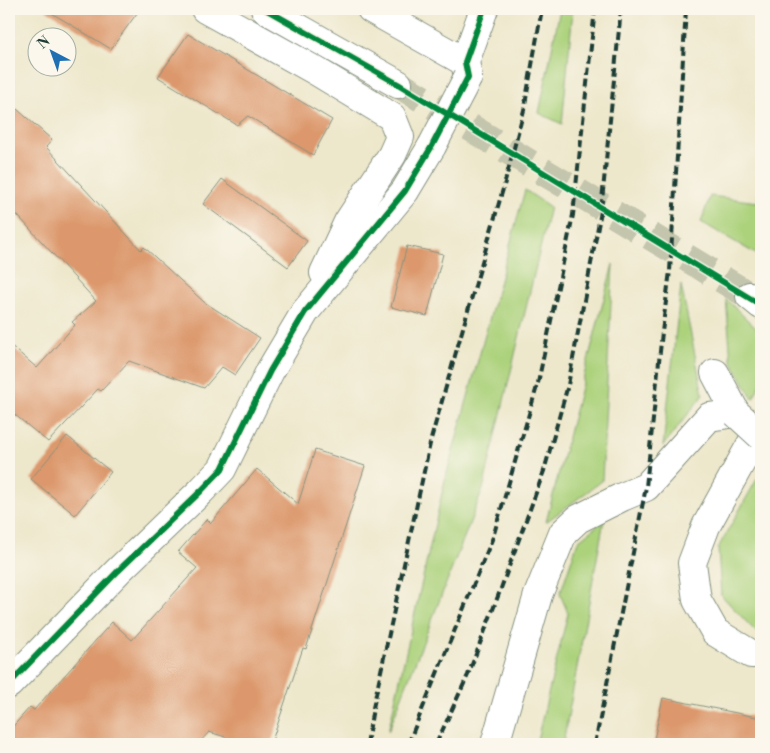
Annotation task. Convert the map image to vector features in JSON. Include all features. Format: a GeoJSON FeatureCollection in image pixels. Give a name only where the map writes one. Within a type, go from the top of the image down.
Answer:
{"type":"FeatureCollection","features":[{"type":"Feature","properties":{"kind":"street"},"geometry":{"type":"LineString","coordinates":[[9,684],[118,571],[222,469],[270,371],[305,312],[348,222],[392,155],[400,136],[392,117],[316,71],[205,9]]}},
{"type":"Feature","properties":{"kind":"street"},"geometry":{"type":"LineString","coordinates":[[265,9],[398,84]]}},
{"type":"Feature","properties":{"kind":"street"},"geometry":{"type":"LineString","coordinates":[[371,9],[467,69]]}},
{"type":"Feature","properties":{"kind":"street"},"geometry":{"type":"LineString","coordinates":[[305,312],[405,191],[432,146],[467,69],[484,9]]}},
{"type":"Feature","properties":{"kind":"street"},"geometry":{"type":"LineString","coordinates":[[716,374],[736,413],[761,436]]}},
{"type":"Feature","properties":{"kind":"street"},"geometry":{"type":"LineString","coordinates":[[495,744],[538,595],[563,533],[578,519],[646,487],[709,417],[736,413]]}},
{"type":"Feature","properties":{"kind":"street"},"geometry":{"type":"LineString","coordinates":[[761,426],[706,526],[692,563],[697,600],[715,632],[751,654],[761,654]]}},
{"type":"Feature","properties":{"kind":"green space"},"geometry":{"type":"Polygon","coordinates":[[[560,9],[573,9],[562,124],[539,113],[560,9]]]}},
{"type":"Feature","properties":{"kind":"green space"},"geometry":{"type":"Polygon","coordinates":[[[761,147],[761,257],[701,222],[710,196],[758,202],[761,147]]]}},
{"type":"Feature","properties":{"kind":"green space"},"geometry":{"type":"Polygon","coordinates":[[[525,190],[550,207],[483,489],[388,732],[445,480],[525,190]]]}},
{"type":"Feature","properties":{"kind":"green space"},"geometry":{"type":"Polygon","coordinates":[[[613,264],[602,481],[546,522],[613,264]]]}},
{"type":"Feature","properties":{"kind":"green space"},"geometry":{"type":"Polygon","coordinates":[[[681,285],[703,395],[663,446],[681,285]]]}},
{"type":"Feature","properties":{"kind":"green space"},"geometry":{"type":"Polygon","coordinates":[[[726,299],[761,333],[761,383],[753,399],[731,360],[726,299]]]}},
{"type":"Feature","properties":{"kind":"green space"},"geometry":{"type":"Polygon","coordinates":[[[761,472],[761,631],[756,632],[721,595],[718,548],[761,472]]]}},
{"type":"Feature","properties":{"kind":"green space"},"geometry":{"type":"Polygon","coordinates":[[[604,520],[563,744],[536,744],[568,613],[560,594],[578,541],[604,520]]]}},
{"type":"Feature","properties":{"kind":"building"},"geometry":{"type":"Polygon","coordinates":[[[45,9],[140,9],[111,49],[45,9]]]}},
{"type":"Feature","properties":{"kind":"building"},"geometry":{"type":"Polygon","coordinates":[[[188,34],[332,120],[313,155],[248,116],[237,125],[158,77],[188,34]]]}},
{"type":"Feature","properties":{"kind":"building"},"geometry":{"type":"Polygon","coordinates":[[[9,102],[52,140],[46,147],[141,250],[144,247],[204,302],[260,338],[235,375],[222,367],[204,388],[129,361],[101,391],[98,389],[48,442],[9,410],[9,344],[37,368],[75,325],[72,322],[96,301],[9,206],[9,102]]]}},
{"type":"Feature","properties":{"kind":"building"},"geometry":{"type":"Polygon","coordinates":[[[222,179],[307,241],[288,267],[203,204],[222,179]]]}},
{"type":"Feature","properties":{"kind":"building"},"geometry":{"type":"Polygon","coordinates":[[[407,246],[443,254],[427,316],[391,307],[407,246]]]}},
{"type":"Feature","properties":{"kind":"building"},"geometry":{"type":"Polygon","coordinates":[[[67,436],[111,472],[75,515],[31,479],[67,436]]]}},
{"type":"Feature","properties":{"kind":"building"},"geometry":{"type":"Polygon","coordinates":[[[315,450],[365,466],[306,649],[303,648],[271,744],[249,744],[209,732],[198,744],[9,744],[9,731],[30,707],[34,710],[112,622],[132,640],[197,568],[178,552],[207,519],[211,523],[257,469],[298,504],[315,450]]]}},
{"type":"Feature","properties":{"kind":"building"},"geometry":{"type":"Polygon","coordinates":[[[663,698],[761,718],[761,744],[653,744],[663,698]]]}},
{"type":"Feature","properties":{"kind":"tunnel"},"geometry":{"type":"LineString","coordinates":[[398,84],[750,296]]}},
{"type":"Feature","properties":{"kind":"railway"},"geometry":{"type":"LineString","coordinates":[[367,744],[373,708],[431,439],[524,110],[542,9]]}},
{"type":"Feature","properties":{"kind":"railway"},"geometry":{"type":"LineString","coordinates":[[408,744],[493,537],[538,383],[573,215],[595,9]]}},
{"type":"Feature","properties":{"kind":"railway"},"geometry":{"type":"LineString","coordinates":[[436,744],[468,675],[500,591],[544,471],[568,385],[601,211],[621,9]]}},
{"type":"Feature","properties":{"kind":"railway"},"geometry":{"type":"LineString","coordinates":[[595,744],[646,487],[670,271],[686,9]]}},
{"type":"Feature","properties":{"kind":"cycle path"},"geometry":{"type":"LineString","coordinates":[[265,9],[398,84],[761,305]]}},
{"type":"Feature","properties":{"kind":"cycle path"},"geometry":{"type":"LineString","coordinates":[[9,684],[118,571],[222,469],[270,371],[305,312],[405,191],[432,146],[468,77],[465,62],[484,9]]}}]}
